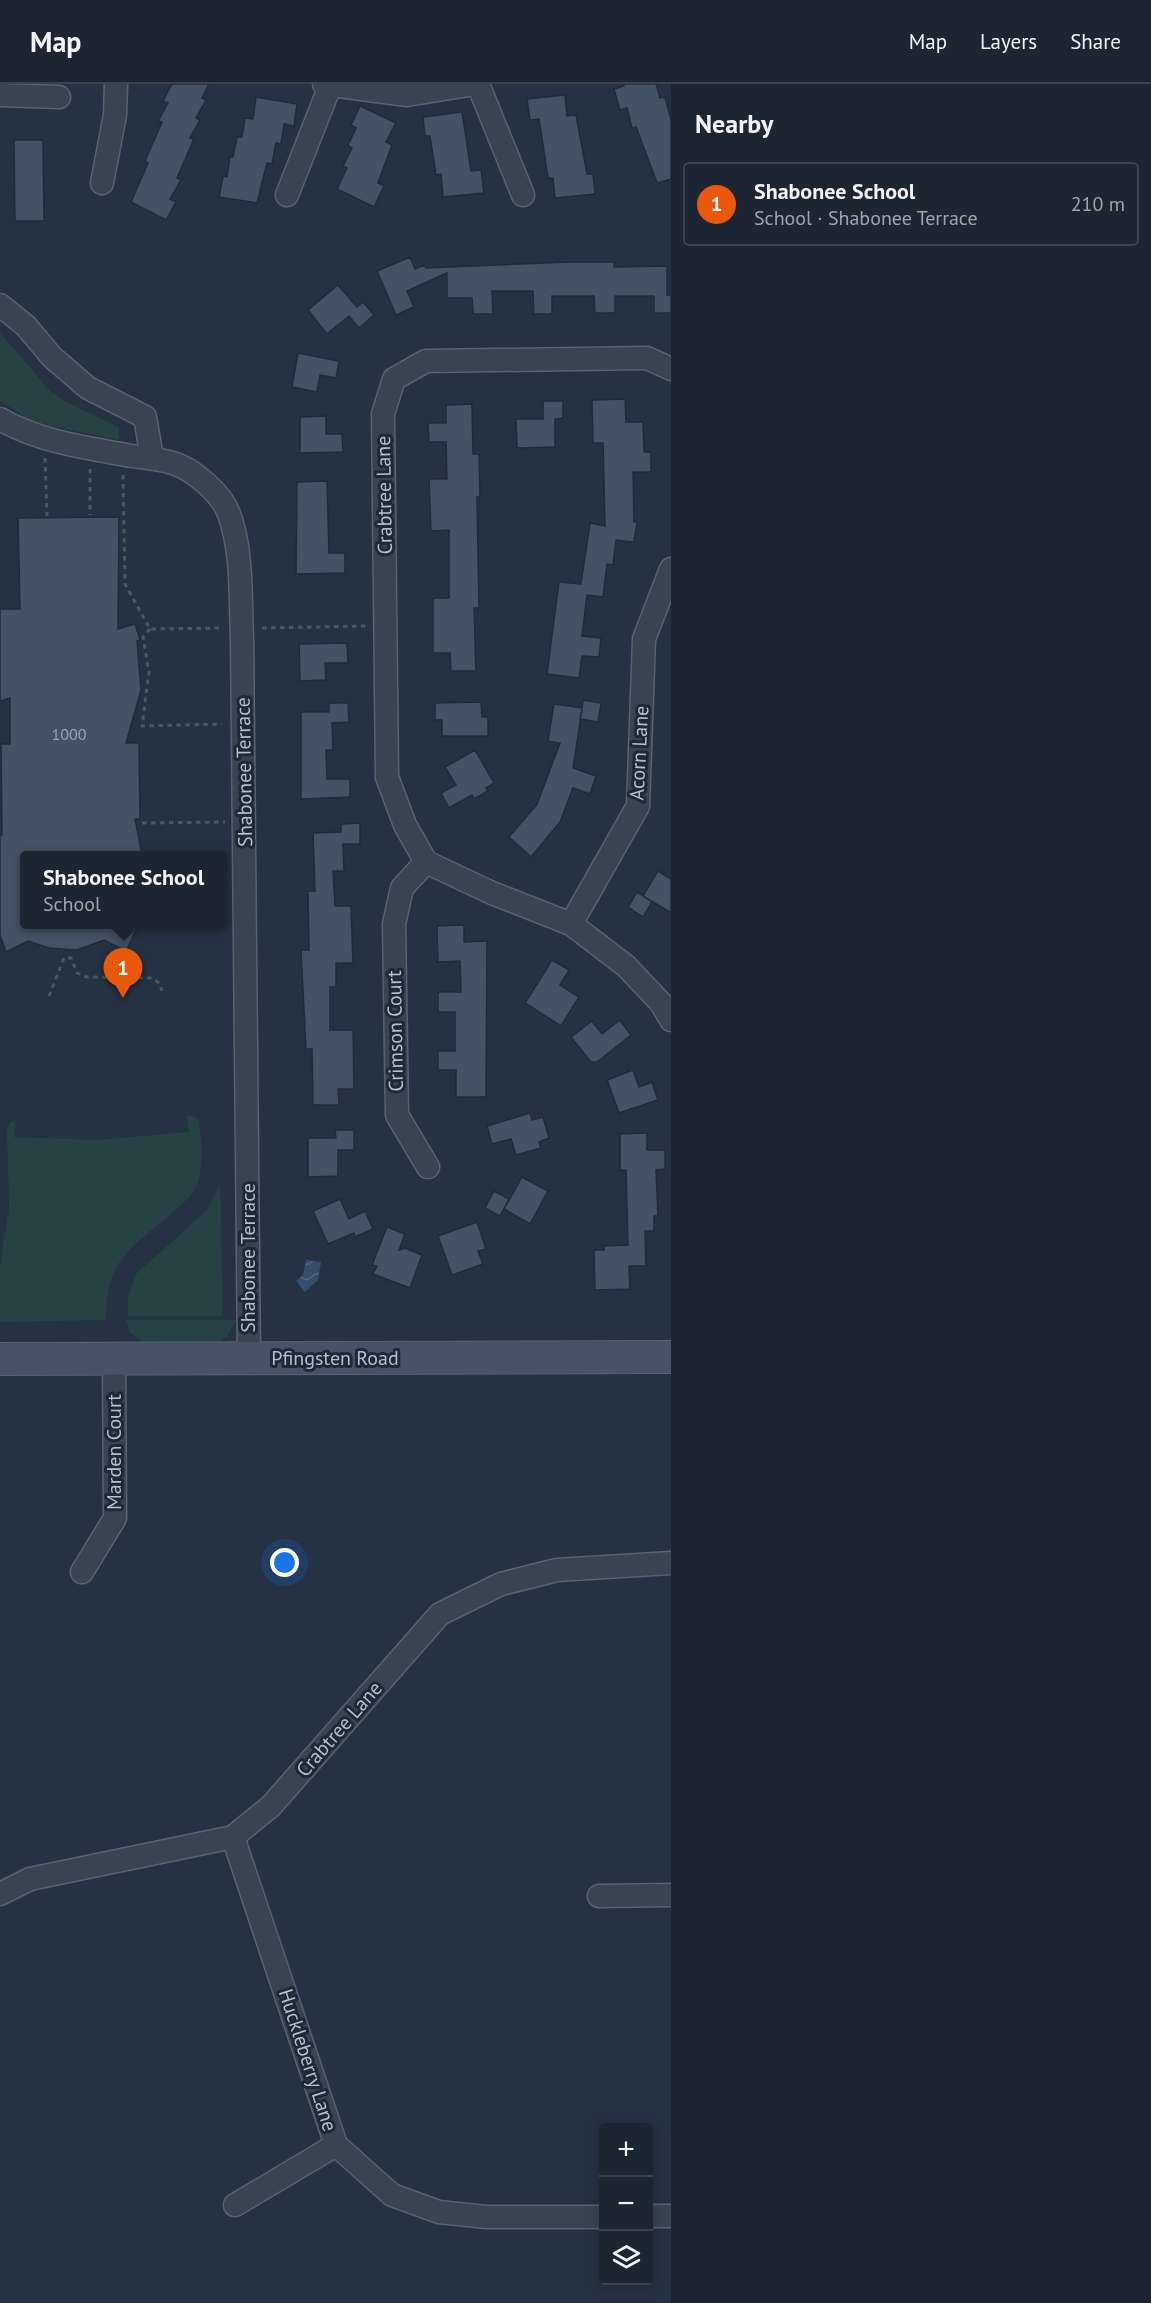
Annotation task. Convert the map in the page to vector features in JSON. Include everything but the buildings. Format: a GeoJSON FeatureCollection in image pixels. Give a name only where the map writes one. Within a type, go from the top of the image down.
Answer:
{"type":"FeatureCollection","features":[{"type":"Feature","properties":{"kind":"main road","name":"Pfingsten Road"},"geometry":{"type":"LineString","coordinates":[[0,1359],[671,1357]]}},
{"type":"Feature","properties":{"kind":"street"},"geometry":{"type":"LineString","coordinates":[[102,183],[115,116],[116,84]]}},
{"type":"Feature","properties":{"kind":"street"},"geometry":{"type":"LineString","coordinates":[[287,195],[327,85],[407,95],[476,84],[522,195]]}},
{"type":"Feature","properties":{"kind":"street"},"geometry":{"type":"LineString","coordinates":[[0,95],[59,97]]}},
{"type":"Feature","properties":{"kind":"street"},"geometry":{"type":"LineString","coordinates":[[0,305],[26,326],[52,357],[88,388],[145,417],[152,458]]}},
{"type":"Feature","properties":{"kind":"street","name":"Crabtree Lane"},"geometry":{"type":"LineString","coordinates":[[426,862],[405,825],[387,777],[383,414],[394,379],[426,361],[647,358],[671,369]]}},
{"type":"Feature","properties":{"kind":"street","name":"Shabonee Terrace"},"geometry":{"type":"LineString","coordinates":[[0,419],[20,431],[73,446],[175,463],[194,474],[213,491],[229,512],[240,577],[242,638],[249,1359]]}},
{"type":"Feature","properties":{"kind":"street","name":"Acorn Lane"},"geometry":{"type":"LineString","coordinates":[[571,924],[638,806],[644,639],[671,569]]}},
{"type":"Feature","properties":{"kind":"street"},"geometry":{"type":"LineString","coordinates":[[426,862],[492,893],[571,924],[626,966],[661,1003],[671,1020]]}},
{"type":"Feature","properties":{"kind":"street","name":"Crimson Court"},"geometry":{"type":"LineString","coordinates":[[426,862],[402,888],[394,924],[397,1115],[428,1167]]}},
{"type":"Feature","properties":{"kind":"street","name":"Marden Court"},"geometry":{"type":"LineString","coordinates":[[82,1572],[115,1518],[114,1359]]}},
{"type":"Feature","properties":{"kind":"street","name":"Crabtree Lane"},"geometry":{"type":"LineString","coordinates":[[0,1894],[30,1879],[233,1837],[271,1806],[440,1614],[501,1584],[557,1570],[671,1563]]}},
{"type":"Feature","properties":{"kind":"street","name":"Huckleberry Lane"},"geometry":{"type":"LineString","coordinates":[[233,1837],[336,2145],[392,2195],[439,2212],[486,2217],[599,2217]]}},
{"type":"Feature","properties":{"kind":"street"},"geometry":{"type":"LineString","coordinates":[[599,1896],[671,1895]]}},
{"type":"Feature","properties":{"kind":"street"},"geometry":{"type":"LineString","coordinates":[[235,2205],[336,2145]]}},
{"type":"Feature","properties":{"kind":"street"},"geometry":{"type":"LineString","coordinates":[[653,2216],[671,2216]]}},
{"type":"Feature","properties":{"kind":"path"},"geometry":{"type":"LineString","coordinates":[[45,450],[47,516]]}},
{"type":"Feature","properties":{"kind":"path"},"geometry":{"type":"LineString","coordinates":[[90,459],[90,515]]}},
{"type":"Feature","properties":{"kind":"path"},"geometry":{"type":"LineString","coordinates":[[123,474],[125,584],[150,629]]}},
{"type":"Feature","properties":{"kind":"path"},"geometry":{"type":"LineString","coordinates":[[262,628],[368,626]]}},
{"type":"Feature","properties":{"kind":"path"},"geometry":{"type":"LineString","coordinates":[[224,628],[150,629],[143,637],[149,672],[142,726],[225,723]]}},
{"type":"Feature","properties":{"kind":"path"},"geometry":{"type":"LineString","coordinates":[[142,824],[227,822]]}},
{"type":"Feature","properties":{"kind":"path"},"geometry":{"type":"LineString","coordinates":[[50,996],[64,958],[71,958],[77,974],[86,977],[152,978],[159,982],[162,991]]}},
{"type":"Feature","properties":{"kind":"green space"},"geometry":{"type":"Polygon","coordinates":[[[0,333],[50,391],[66,402],[119,427],[119,440],[33,422],[0,401],[0,333]]]}},
{"type":"Feature","properties":{"kind":"green space"},"geometry":{"type":"Polygon","coordinates":[[[187,1116],[194,1116],[199,1120],[201,1161],[197,1185],[187,1200],[123,1257],[110,1282],[106,1320],[0,1322],[0,1266],[9,1209],[7,1128],[10,1122],[16,1120],[14,1137],[97,1140],[189,1132],[187,1116]]]}},
{"type":"Feature","properties":{"kind":"green space"},"geometry":{"type":"Polygon","coordinates":[[[220,1184],[223,1316],[128,1316],[128,1296],[136,1274],[207,1210],[220,1184]]]}},
{"type":"Feature","properties":{"kind":"green space"},"geometry":{"type":"Polygon","coordinates":[[[126,1320],[237,1320],[227,1336],[220,1341],[144,1343],[130,1333],[126,1320]]]}},
{"type":"Feature","properties":{"kind":"water"},"geometry":{"type":"Polygon","coordinates":[[[306,1260],[321,1262],[318,1280],[305,1292],[296,1281],[303,1275],[306,1260]]]}},
{"type":"Feature","properties":{"kind":"place","name":"Shabonee School"},"geometry":{"type":"Point","coordinates":[123,998]}}]}
